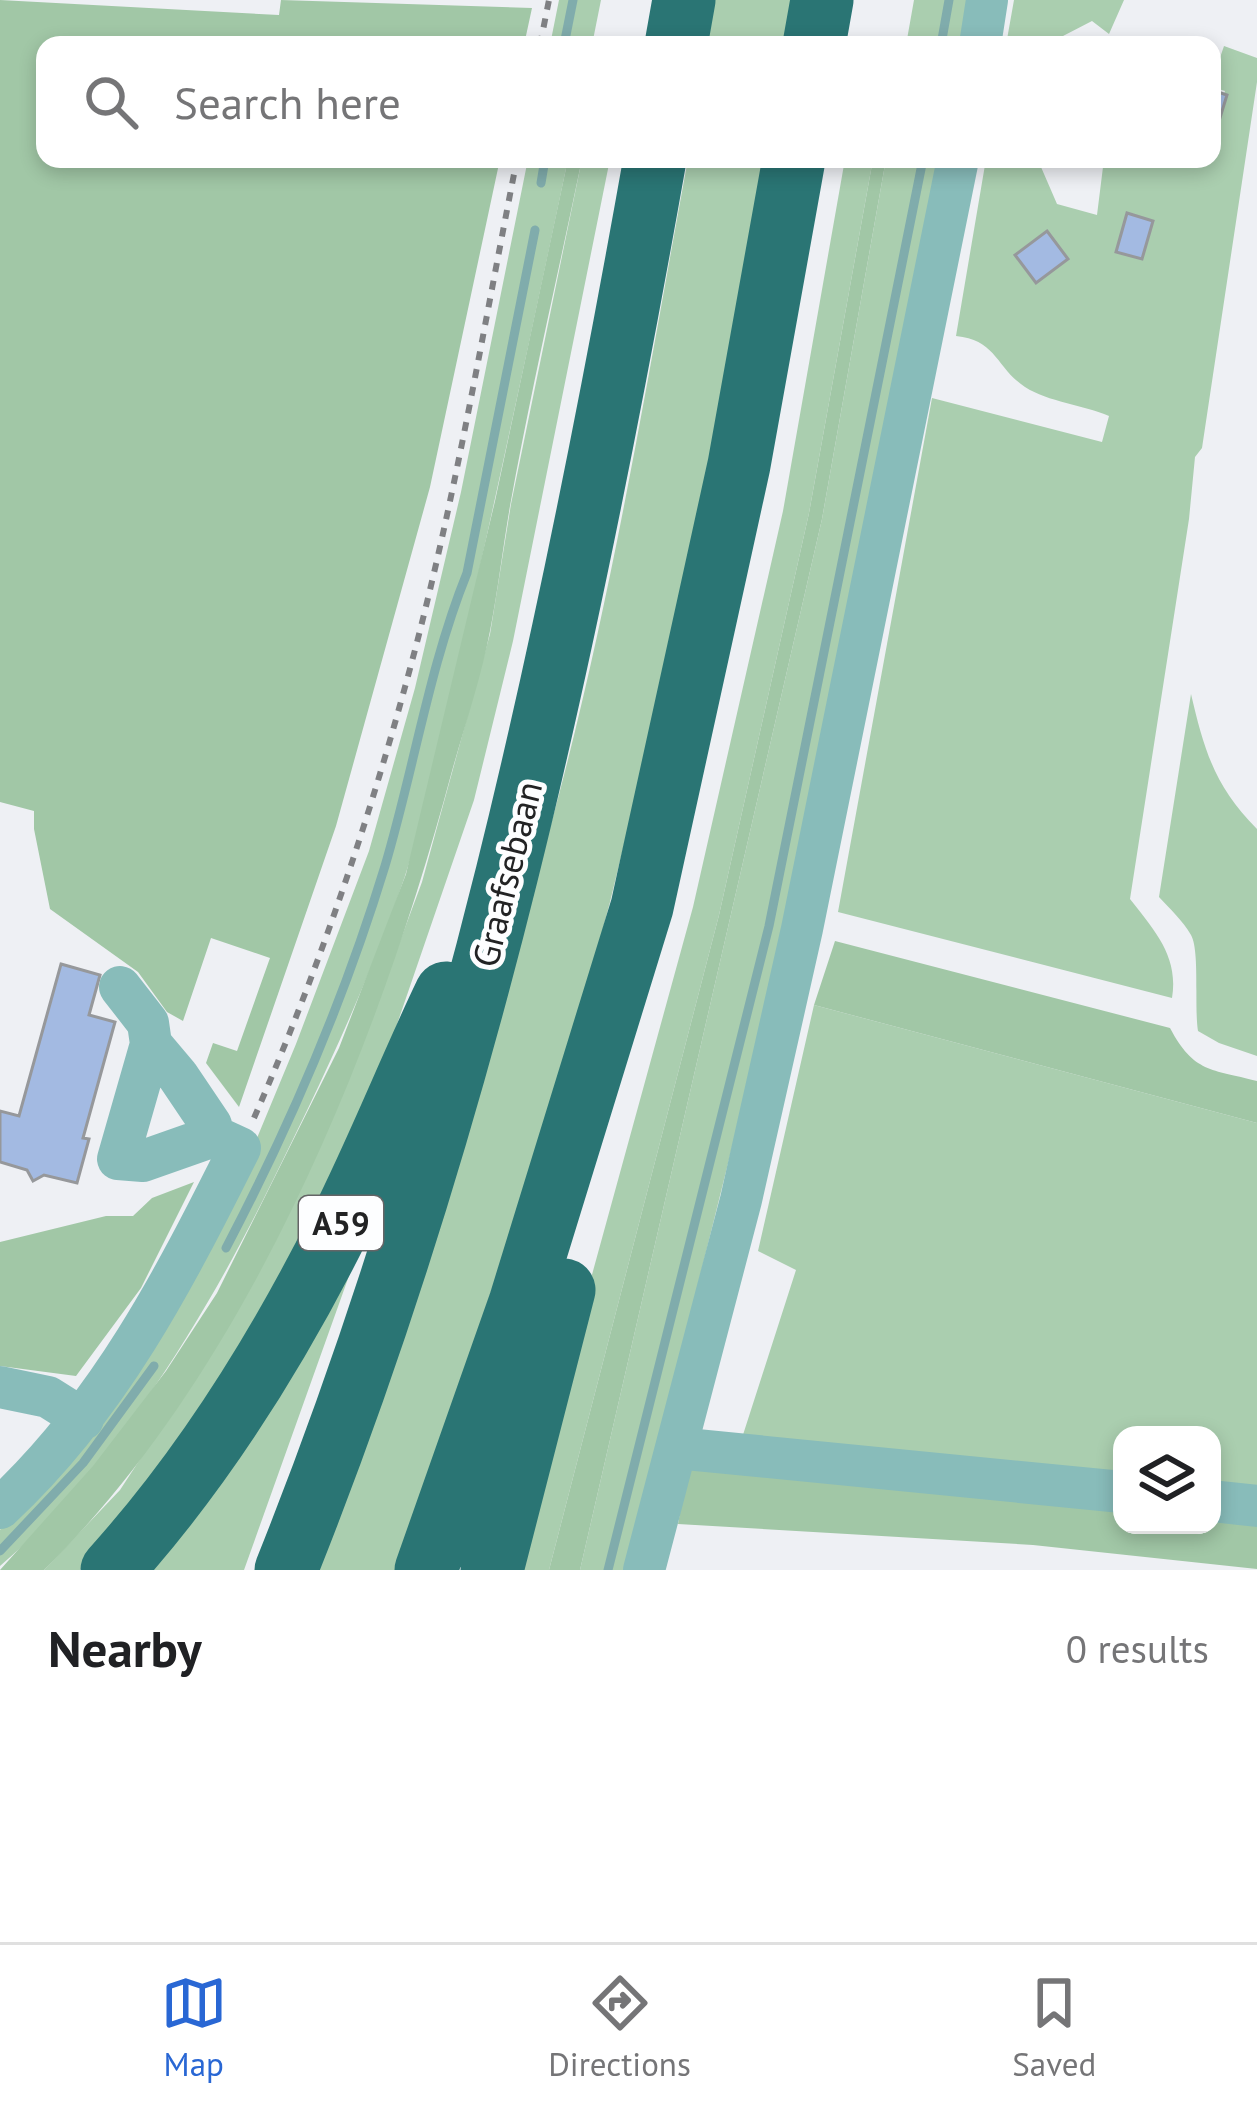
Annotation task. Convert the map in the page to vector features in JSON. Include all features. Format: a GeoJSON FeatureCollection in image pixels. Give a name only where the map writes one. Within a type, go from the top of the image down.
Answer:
{"type":"FeatureCollection","features":[{"type":"Feature","properties":{"kind":"highway"},"geometry":{"type":"LineString","coordinates":[[678,36],[684,0]]}},
{"type":"Feature","properties":{"kind":"highway"},"geometry":{"type":"LineString","coordinates":[[816,36],[822,0]]}},
{"type":"Feature","properties":{"kind":"highway","name":"Graafsebaan"},"geometry":{"type":"LineString","coordinates":[[286,1570],[393,1270],[464,1043],[517,845],[608,422],[653,168]]}},
{"type":"Feature","properties":{"kind":"highway"},"geometry":{"type":"LineString","coordinates":[[492,1570],[618,1080],[642,907],[740,465],[792,168]]}},
{"type":"Feature","properties":{"kind":"highway","name":"A59"},"geometry":{"type":"LineString","coordinates":[[112,1570],[160,1517],[232,1418],[290,1322],[342,1222],[406,1075],[517,845]]}},
{"type":"Feature","properties":{"kind":"highway"},"geometry":{"type":"LineString","coordinates":[[426,1570],[520,1303],[642,907]]}},
{"type":"Feature","properties":{"kind":"street"},"geometry":{"type":"LineString","coordinates":[[981,36],[987,0]]}},
{"type":"Feature","properties":{"kind":"street"},"geometry":{"type":"LineString","coordinates":[[644,1570],[742,1200],[956,168]]}},
{"type":"Feature","properties":{"kind":"street"},"geometry":{"type":"LineString","coordinates":[[120,987],[148,1023],[151,1044],[118,1159],[143,1161],[227,1142]]}},
{"type":"Feature","properties":{"kind":"street"},"geometry":{"type":"LineString","coordinates":[[151,1044],[227,1142]]}},
{"type":"Feature","properties":{"kind":"street"},"geometry":{"type":"LineString","coordinates":[[0,1508],[106,1390],[170,1289],[227,1142]]}},
{"type":"Feature","properties":{"kind":"street"},"geometry":{"type":"LineString","coordinates":[[0,1387],[48,1397],[82,1418]]}},
{"type":"Feature","properties":{"kind":"street"},"geometry":{"type":"LineString","coordinates":[[676,1448],[1113,1491]]}},
{"type":"Feature","properties":{"kind":"street"},"geometry":{"type":"LineString","coordinates":[[1221,1502],[1257,1506]]}},
{"type":"Feature","properties":{"kind":"path"},"geometry":{"type":"LineString","coordinates":[[542,36],[549,0]]}},
{"type":"Feature","properties":{"kind":"path"},"geometry":{"type":"LineString","coordinates":[[227,1142],[358,848],[406,684],[452,488],[515,168]]}},
{"type":"Feature","properties":{"kind":"green space"},"geometry":{"type":"Polygon","coordinates":[[[0,0],[279,15],[281,0],[532,8],[526,36],[36,36],[36,168],[498,168],[430,487],[336,826],[239,1107],[206,1063],[213,1043],[237,1051],[270,958],[211,938],[183,1021],[167,1012],[138,972],[50,909],[34,811],[0,802],[0,0]]]}},
{"type":"Feature","properties":{"kind":"green space"},"geometry":{"type":"Polygon","coordinates":[[[559,0],[601,0],[594,36],[552,36],[559,0]]]}},
{"type":"Feature","properties":{"kind":"green space"},"geometry":{"type":"Polygon","coordinates":[[[715,0],[793,0],[787,36],[709,36],[715,0]]]}},
{"type":"Feature","properties":{"kind":"green space"},"geometry":{"type":"Polygon","coordinates":[[[914,0],[969,0],[963,36],[908,36],[914,0]]]}},
{"type":"Feature","properties":{"kind":"green space"},"geometry":{"type":"Polygon","coordinates":[[[1014,0],[1124,0],[1109,34],[1092,21],[1063,36],[1008,36],[1014,0]]]}},
{"type":"Feature","properties":{"kind":"green space"},"geometry":{"type":"Polygon","coordinates":[[[1224,46],[1257,58],[1257,82],[1202,448],[1195,457],[1130,899],[1168,956],[1172,998],[838,912],[932,398],[1102,442],[1109,416],[1034,392],[1015,380],[980,343],[956,336],[984,168],[1041,168],[1057,204],[1097,215],[1103,168],[1221,168],[1225,91],[1221,90],[1224,46]]]}},
{"type":"Feature","properties":{"kind":"green space"},"geometry":{"type":"Polygon","coordinates":[[[526,168],[566,168],[438,753],[414,846],[357,1000],[263,1200],[181,1347],[78,1488],[0,1566],[0,1530],[252,1150],[369,851],[415,688],[461,492],[526,168]]]}},
{"type":"Feature","properties":{"kind":"green space"},"geometry":{"type":"Polygon","coordinates":[[[566,168],[580,168],[473,701],[422,876],[345,1092],[298,1198],[244,1301],[184,1398],[118,1489],[44,1570],[0,1570],[93,1466],[166,1371],[217,1293],[339,1048],[406,874],[495,501],[566,168]]]}},
{"type":"Feature","properties":{"kind":"green space"},"geometry":{"type":"Polygon","coordinates":[[[580,168],[608,168],[513,641],[474,800],[383,1065],[268,1312],[139,1501],[80,1570],[44,1570],[120,1490],[240,1306],[295,1198],[357,1057],[422,882],[490,634],[511,504],[580,168]]]}},
{"type":"Feature","properties":{"kind":"green space"},"geometry":{"type":"Polygon","coordinates":[[[686,168],[762,168],[715,446],[662,688],[564,1076],[397,1570],[314,1570],[533,887],[581,707],[686,168]]]}},
{"type":"Feature","properties":{"kind":"green space"},"geometry":{"type":"Polygon","coordinates":[[[843,168],[871,168],[809,513],[719,915],[549,1570],[515,1570],[693,907],[783,511],[843,168]]]}},
{"type":"Feature","properties":{"kind":"green space"},"geometry":{"type":"Polygon","coordinates":[[[871,168],[884,168],[822,519],[580,1570],[549,1570],[719,915],[809,513],[871,168]]]}},
{"type":"Feature","properties":{"kind":"green space"},"geometry":{"type":"Polygon","coordinates":[[[884,168],[937,168],[787,926],[627,1570],[580,1570],[822,519],[884,168]]]}},
{"type":"Feature","properties":{"kind":"green space"},"geometry":{"type":"Polygon","coordinates":[[[1191,694],[1213,767],[1257,829],[1257,1056],[1198,1031],[1194,943],[1159,897],[1191,694]]]}},
{"type":"Feature","properties":{"kind":"green space"},"geometry":{"type":"Polygon","coordinates":[[[835,941],[1170,1028],[1187,1054],[1205,1067],[1257,1081],[1257,1123],[814,1005],[835,941]]]}},
{"type":"Feature","properties":{"kind":"green space"},"geometry":{"type":"Polygon","coordinates":[[[814,1005],[1257,1123],[1257,1491],[1221,1487],[1221,1426],[1113,1426],[1113,1477],[741,1441],[796,1270],[758,1251],[814,1005]]]}},
{"type":"Feature","properties":{"kind":"green space"},"geometry":{"type":"Polygon","coordinates":[[[194,1182],[141,1288],[76,1376],[0,1366],[0,1242],[106,1216],[133,1216],[152,1198],[194,1182]]]}},
{"type":"Feature","properties":{"kind":"green space"},"geometry":{"type":"Polygon","coordinates":[[[355,1259],[244,1570],[131,1570],[355,1259]]]}},
{"type":"Feature","properties":{"kind":"green space"},"geometry":{"type":"Polygon","coordinates":[[[690,1457],[1113,1502],[1113,1534],[1221,1534],[1221,1514],[1257,1518],[1257,1569],[1033,1545],[678,1524],[690,1457]]]}},
{"type":"Feature","properties":{"kind":"building"},"geometry":{"type":"Polygon","coordinates":[[[1127,213],[1153,221],[1142,259],[1116,252],[1127,213]]]}},
{"type":"Feature","properties":{"kind":"building"},"geometry":{"type":"Polygon","coordinates":[[[1047,231],[1068,259],[1036,283],[1015,255],[1047,231]]]}},
{"type":"Feature","properties":{"kind":"building"},"geometry":{"type":"Polygon","coordinates":[[[61,964],[100,975],[89,1015],[115,1022],[83,1138],[89,1139],[77,1183],[44,1175],[33,1181],[27,1170],[0,1162],[0,1111],[19,1116],[61,964]]]}},
{"type":"Feature","properties":{"kind":"waterway"},"geometry":{"type":"LineString","coordinates":[[566,36],[573,0]]}},
{"type":"Feature","properties":{"kind":"waterway"},"geometry":{"type":"LineString","coordinates":[[943,36],[949,0]]}},
{"type":"Feature","properties":{"kind":"waterway"},"geometry":{"type":"LineString","coordinates":[[541,183],[544,168]]}},
{"type":"Feature","properties":{"kind":"waterway"},"geometry":{"type":"LineString","coordinates":[[608,1570],[769,926],[921,168]]}},
{"type":"Feature","properties":{"kind":"waterway"},"geometry":{"type":"LineString","coordinates":[[226,1248],[314,1060],[385,866],[442,645],[467,573],[535,230]]}},
{"type":"Feature","properties":{"kind":"waterway"},"geometry":{"type":"LineString","coordinates":[[0,1551],[83,1463],[154,1366]]}}]}
